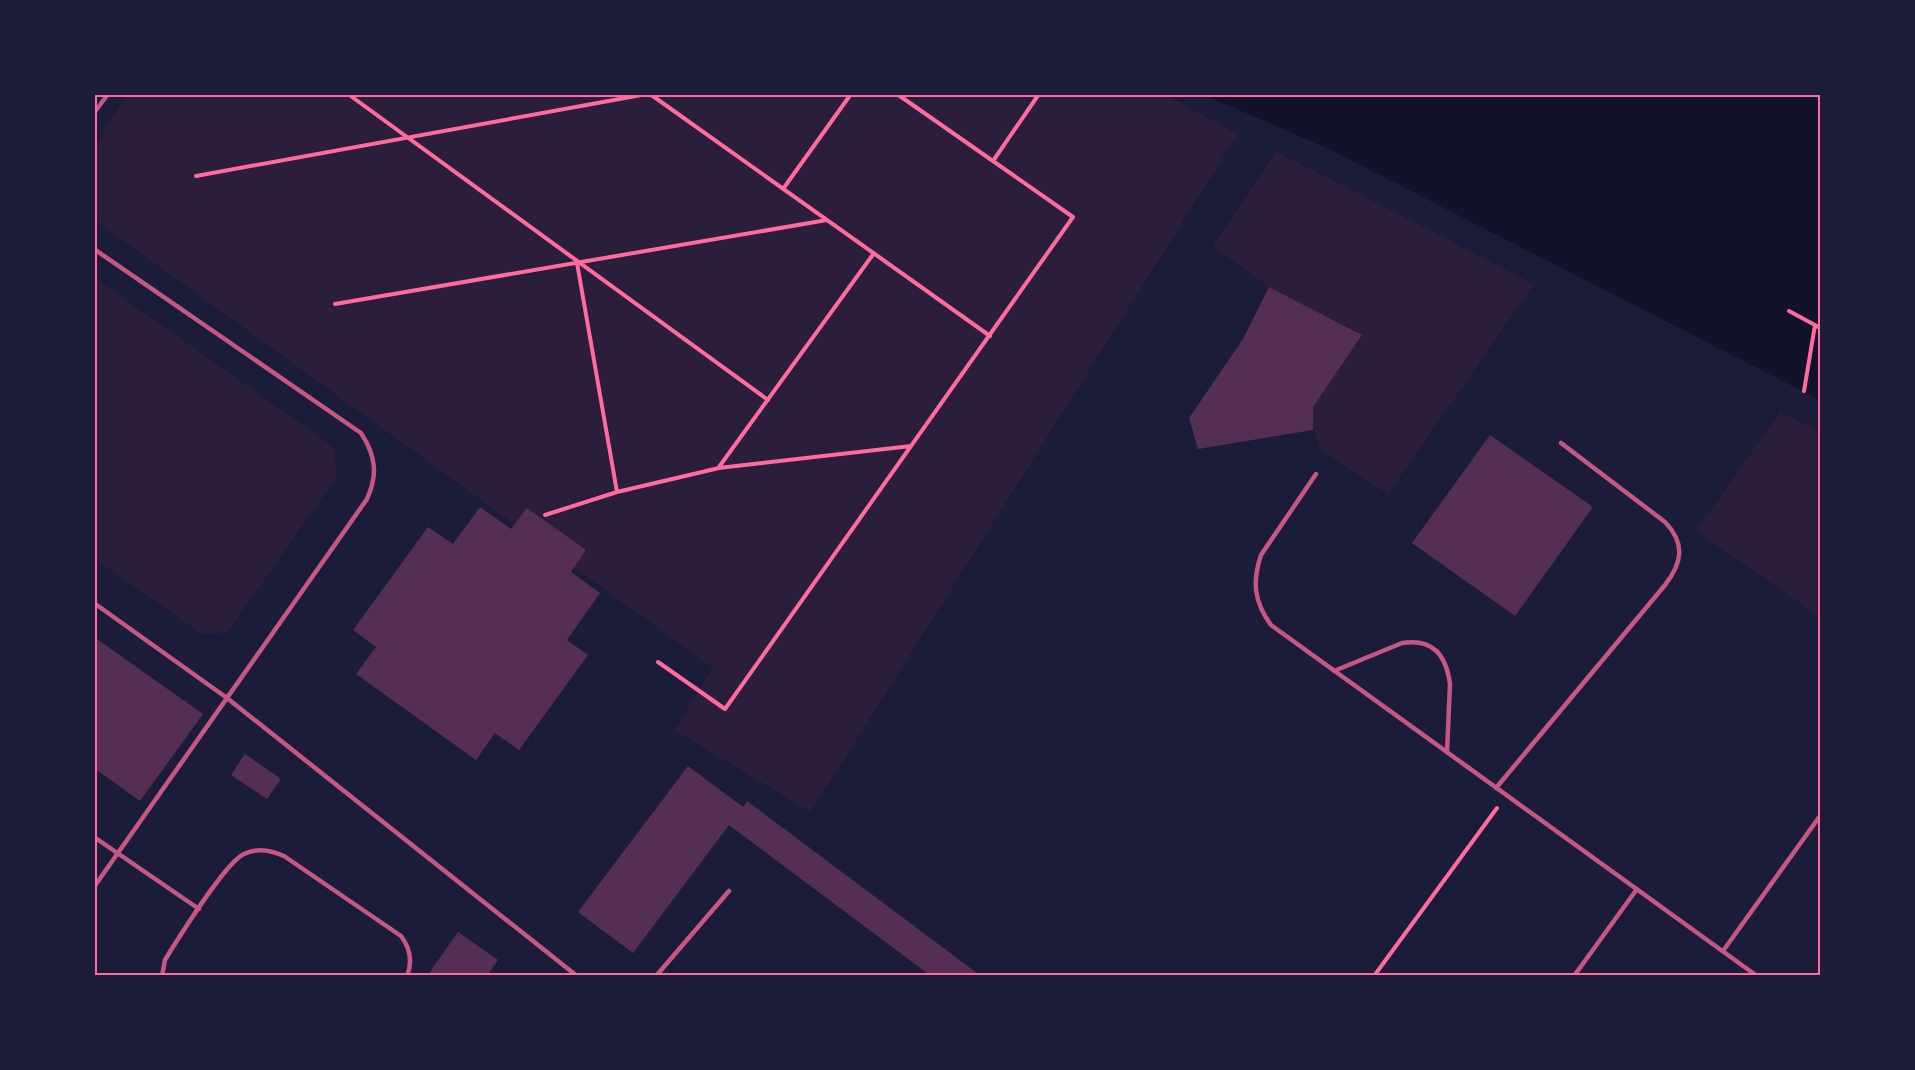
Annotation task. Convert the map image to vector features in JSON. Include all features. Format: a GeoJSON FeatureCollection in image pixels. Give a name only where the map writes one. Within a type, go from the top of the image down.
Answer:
{"type":"FeatureCollection","features":[{"type":"Feature","properties":{"kind":"lane"},"geometry":{"type":"LineString","coordinates":[[94,113],[108,94]]}},
{"type":"Feature","properties":{"kind":"lane"},"geometry":{"type":"LineString","coordinates":[[94,249],[361,433],[374,458],[374,479],[367,500],[94,887]]}},
{"type":"Feature","properties":{"kind":"lane"},"geometry":{"type":"LineString","coordinates":[[1496,788],[1665,585],[1678,566],[1680,554],[1678,542],[1669,526],[1561,443]]}},
{"type":"Feature","properties":{"kind":"lane"},"geometry":{"type":"LineString","coordinates":[[1316,474],[1261,555],[1256,570],[1254,584],[1257,599],[1262,613],[1271,624],[1757,975]]}},
{"type":"Feature","properties":{"kind":"lane"},"geometry":{"type":"LineString","coordinates":[[94,603],[226,698],[577,975]]}},
{"type":"Feature","properties":{"kind":"lane"},"geometry":{"type":"LineString","coordinates":[[1334,671],[1402,643],[1413,641],[1433,648],[1446,663],[1450,684],[1447,752]]}},
{"type":"Feature","properties":{"kind":"lane"},"geometry":{"type":"LineString","coordinates":[[1723,951],[1821,816]]}},
{"type":"Feature","properties":{"kind":"lane"},"geometry":{"type":"LineString","coordinates":[[94,837],[199,909]]}},
{"type":"Feature","properties":{"kind":"lane"},"geometry":{"type":"LineString","coordinates":[[162,975],[165,960],[234,861],[243,854],[264,849],[284,856],[401,936],[409,951],[410,969],[406,975]]}},
{"type":"Feature","properties":{"kind":"lane"},"geometry":{"type":"LineString","coordinates":[[1574,975],[1637,889]]}},
{"type":"Feature","properties":{"kind":"lane"},"geometry":{"type":"LineString","coordinates":[[656,975],[729,891]]}},
{"type":"Feature","properties":{"kind":"path"},"geometry":{"type":"LineString","coordinates":[[348,94],[768,400]]}},
{"type":"Feature","properties":{"kind":"path"},"geometry":{"type":"LineString","coordinates":[[196,176],[649,94],[990,336]]}},
{"type":"Feature","properties":{"kind":"path"},"geometry":{"type":"LineString","coordinates":[[783,189],[851,94]]}},
{"type":"Feature","properties":{"kind":"path"},"geometry":{"type":"LineString","coordinates":[[658,662],[725,709],[1073,217],[897,94]]}},
{"type":"Feature","properties":{"kind":"path"},"geometry":{"type":"LineString","coordinates":[[993,161],[1039,94]]}},
{"type":"Feature","properties":{"kind":"path"},"geometry":{"type":"LineString","coordinates":[[335,304],[827,220]]}},
{"type":"Feature","properties":{"kind":"path"},"geometry":{"type":"LineString","coordinates":[[719,468],[874,253]]}},
{"type":"Feature","properties":{"kind":"path"},"geometry":{"type":"LineString","coordinates":[[577,263],[617,492]]}},
{"type":"Feature","properties":{"kind":"path"},"geometry":{"type":"LineString","coordinates":[[1789,311],[1821,328]]}},
{"type":"Feature","properties":{"kind":"path"},"geometry":{"type":"LineString","coordinates":[[1804,391],[1815,325]]}},
{"type":"Feature","properties":{"kind":"path"},"geometry":{"type":"LineString","coordinates":[[544,515],[617,492],[719,468],[912,446]]}},
{"type":"Feature","properties":{"kind":"path"},"geometry":{"type":"LineString","coordinates":[[1374,975],[1507,795]]}},
{"type":"Feature","properties":{"kind":"shaded area"},"geometry":{"type":"Polygon","coordinates":[[[1164,94],[1238,134],[811,812],[674,730],[713,668],[95,220],[95,146],[127,95],[1164,94]]]}},
{"type":"Feature","properties":{"kind":"shaded area"},"geometry":{"type":"Polygon","coordinates":[[[1205,95],[1820,95],[1820,400],[1329,149],[1205,95]]]}},
{"type":"Feature","properties":{"kind":"shaded area"},"geometry":{"type":"Polygon","coordinates":[[[1276,151],[1534,284],[1388,494],[1322,451],[1313,430],[1313,407],[1362,335],[1269,287],[1213,246],[1276,151]]]}},
{"type":"Feature","properties":{"kind":"shaded area"},"geometry":{"type":"Polygon","coordinates":[[[95,278],[335,448],[336,478],[227,633],[202,634],[95,559],[95,278]]]}},
{"type":"Feature","properties":{"kind":"shaded area"},"geometry":{"type":"Polygon","coordinates":[[[1780,412],[1820,431],[1820,617],[1696,531],[1780,412]]]}},
{"type":"Feature","properties":{"kind":"building"},"geometry":{"type":"Polygon","coordinates":[[[1269,287],[1362,335],[1313,407],[1313,430],[1198,449],[1189,418],[1243,339],[1269,287]]]}},
{"type":"Feature","properties":{"kind":"building"},"geometry":{"type":"Polygon","coordinates":[[[1490,435],[1593,507],[1515,616],[1412,543],[1490,435]]]}},
{"type":"Feature","properties":{"kind":"building"},"geometry":{"type":"Polygon","coordinates":[[[480,507],[511,529],[527,508],[586,550],[571,572],[600,593],[567,640],[588,655],[519,750],[495,733],[476,760],[356,674],[376,647],[353,630],[428,527],[453,544],[480,507]]]}},
{"type":"Feature","properties":{"kind":"building"},"geometry":{"type":"Polygon","coordinates":[[[94,637],[203,714],[140,801],[94,768],[94,637]]]}},
{"type":"Feature","properties":{"kind":"building"},"geometry":{"type":"Polygon","coordinates":[[[245,754],[281,779],[267,799],[231,775],[245,754]]]}},
{"type":"Feature","properties":{"kind":"building"},"geometry":{"type":"Polygon","coordinates":[[[688,766],[743,807],[747,801],[981,976],[931,976],[729,825],[633,953],[578,912],[688,766]]]}},
{"type":"Feature","properties":{"kind":"building"},"geometry":{"type":"Polygon","coordinates":[[[458,932],[498,960],[487,976],[427,976],[458,932]]]}}]}
